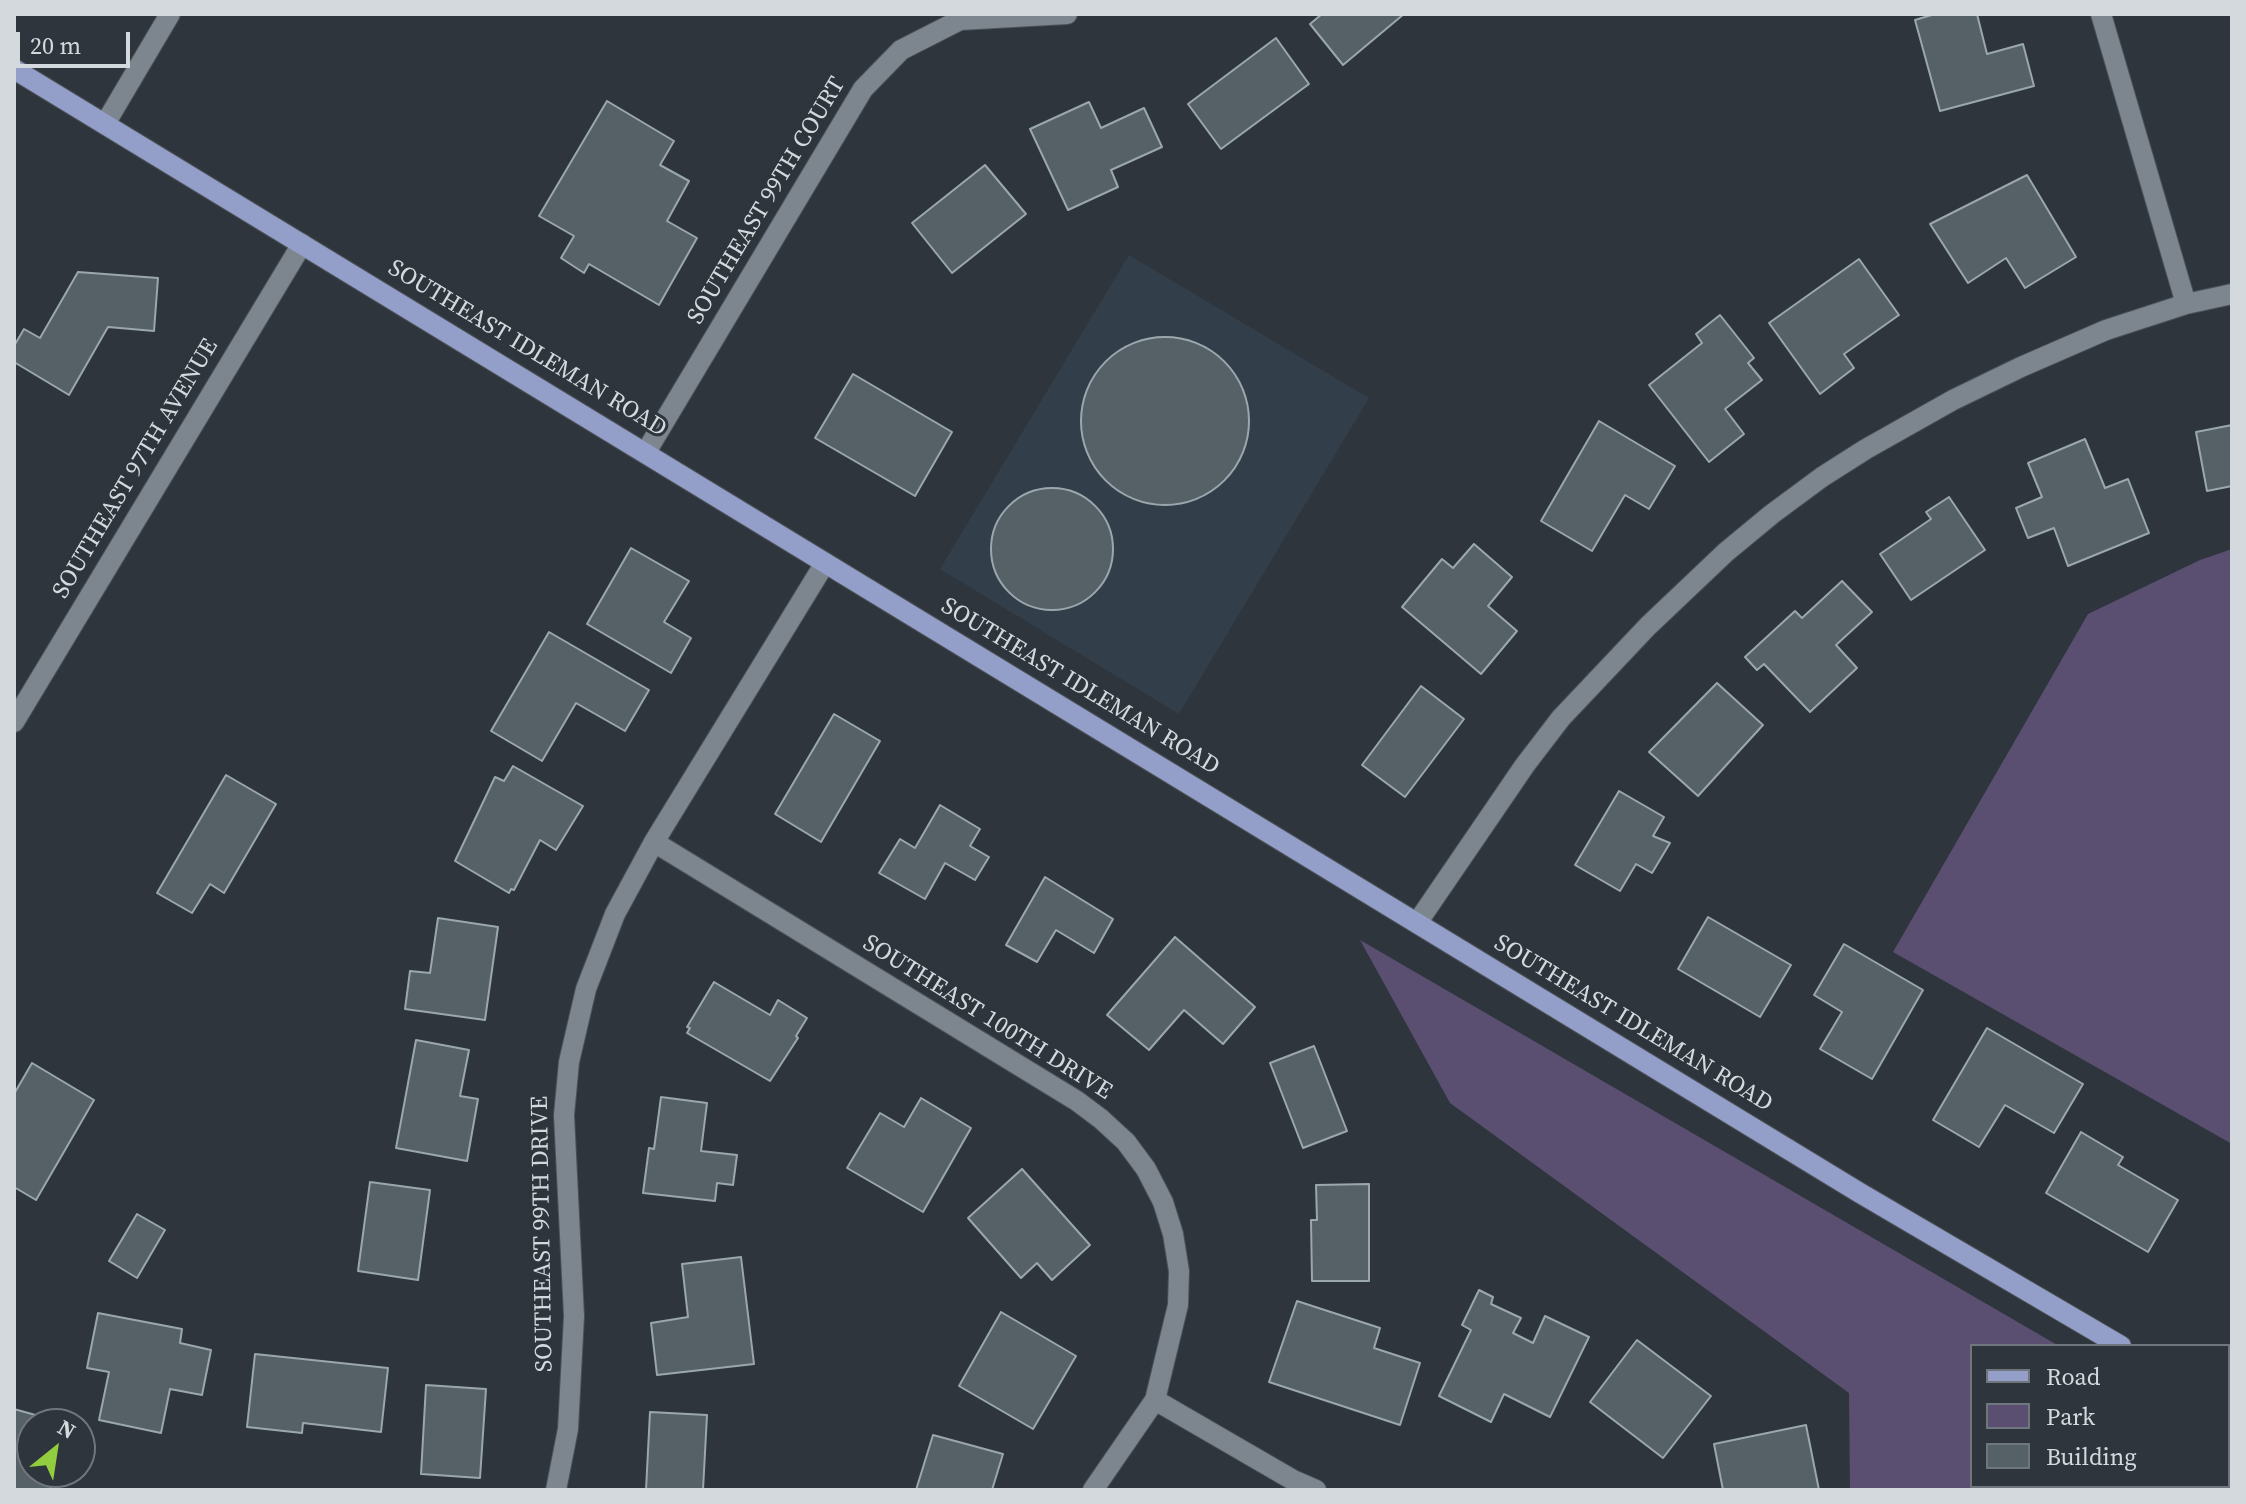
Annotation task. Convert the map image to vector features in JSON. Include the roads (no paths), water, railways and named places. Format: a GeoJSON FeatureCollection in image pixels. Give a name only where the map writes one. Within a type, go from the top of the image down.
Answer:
{"type":"FeatureCollection","features":[{"type":"Feature","properties":{"kind":"main road","name":"SOUTHEAST IDLEMAN ROAD"},"geometry":{"type":"LineString","coordinates":[[14,69],[1860,1193],[2118,1344]]}},
{"type":"Feature","properties":{"kind":"street"},"geometry":{"type":"LineString","coordinates":[[105,124],[170,14]]}},
{"type":"Feature","properties":{"kind":"street","name":"SOUTHEAST 99TH COURT"},"geometry":{"type":"LineString","coordinates":[[646,452],[863,89],[901,50],[960,20],[1067,14]]}},
{"type":"Feature","properties":{"kind":"street"},"geometry":{"type":"LineString","coordinates":[[2101,14],[2186,304]]}},
{"type":"Feature","properties":{"kind":"street","name":"SOUTHEAST 97TH AVENUE"},"geometry":{"type":"LineString","coordinates":[[14,722],[302,244]]}},
{"type":"Feature","properties":{"kind":"street"},"geometry":{"type":"LineString","coordinates":[[1417,923],[1525,765],[1561,718],[1648,626],[1726,552],[1772,514],[1866,449],[1953,400],[2106,330],[2186,304],[2232,294]]}},
{"type":"Feature","properties":{"kind":"street","name":"SOUTHEAST 99TH DRIVE"},"geometry":{"type":"LineString","coordinates":[[556,1490],[568,1429],[574,1316],[564,1115],[569,1062],[586,989],[615,914],[654,842],[825,563]]}},
{"type":"Feature","properties":{"kind":"street","name":"SOUTHEAST 100TH DRIVE"},"geometry":{"type":"LineString","coordinates":[[654,842],[1077,1101],[1126,1142],[1146,1169],[1163,1202],[1173,1234],[1179,1271],[1178,1305],[1155,1400],[1093,1490]]}},
{"type":"Feature","properties":{"kind":"street"},"geometry":{"type":"LineString","coordinates":[[1155,1400],[1293,1480],[1316,1490]]}}]}
